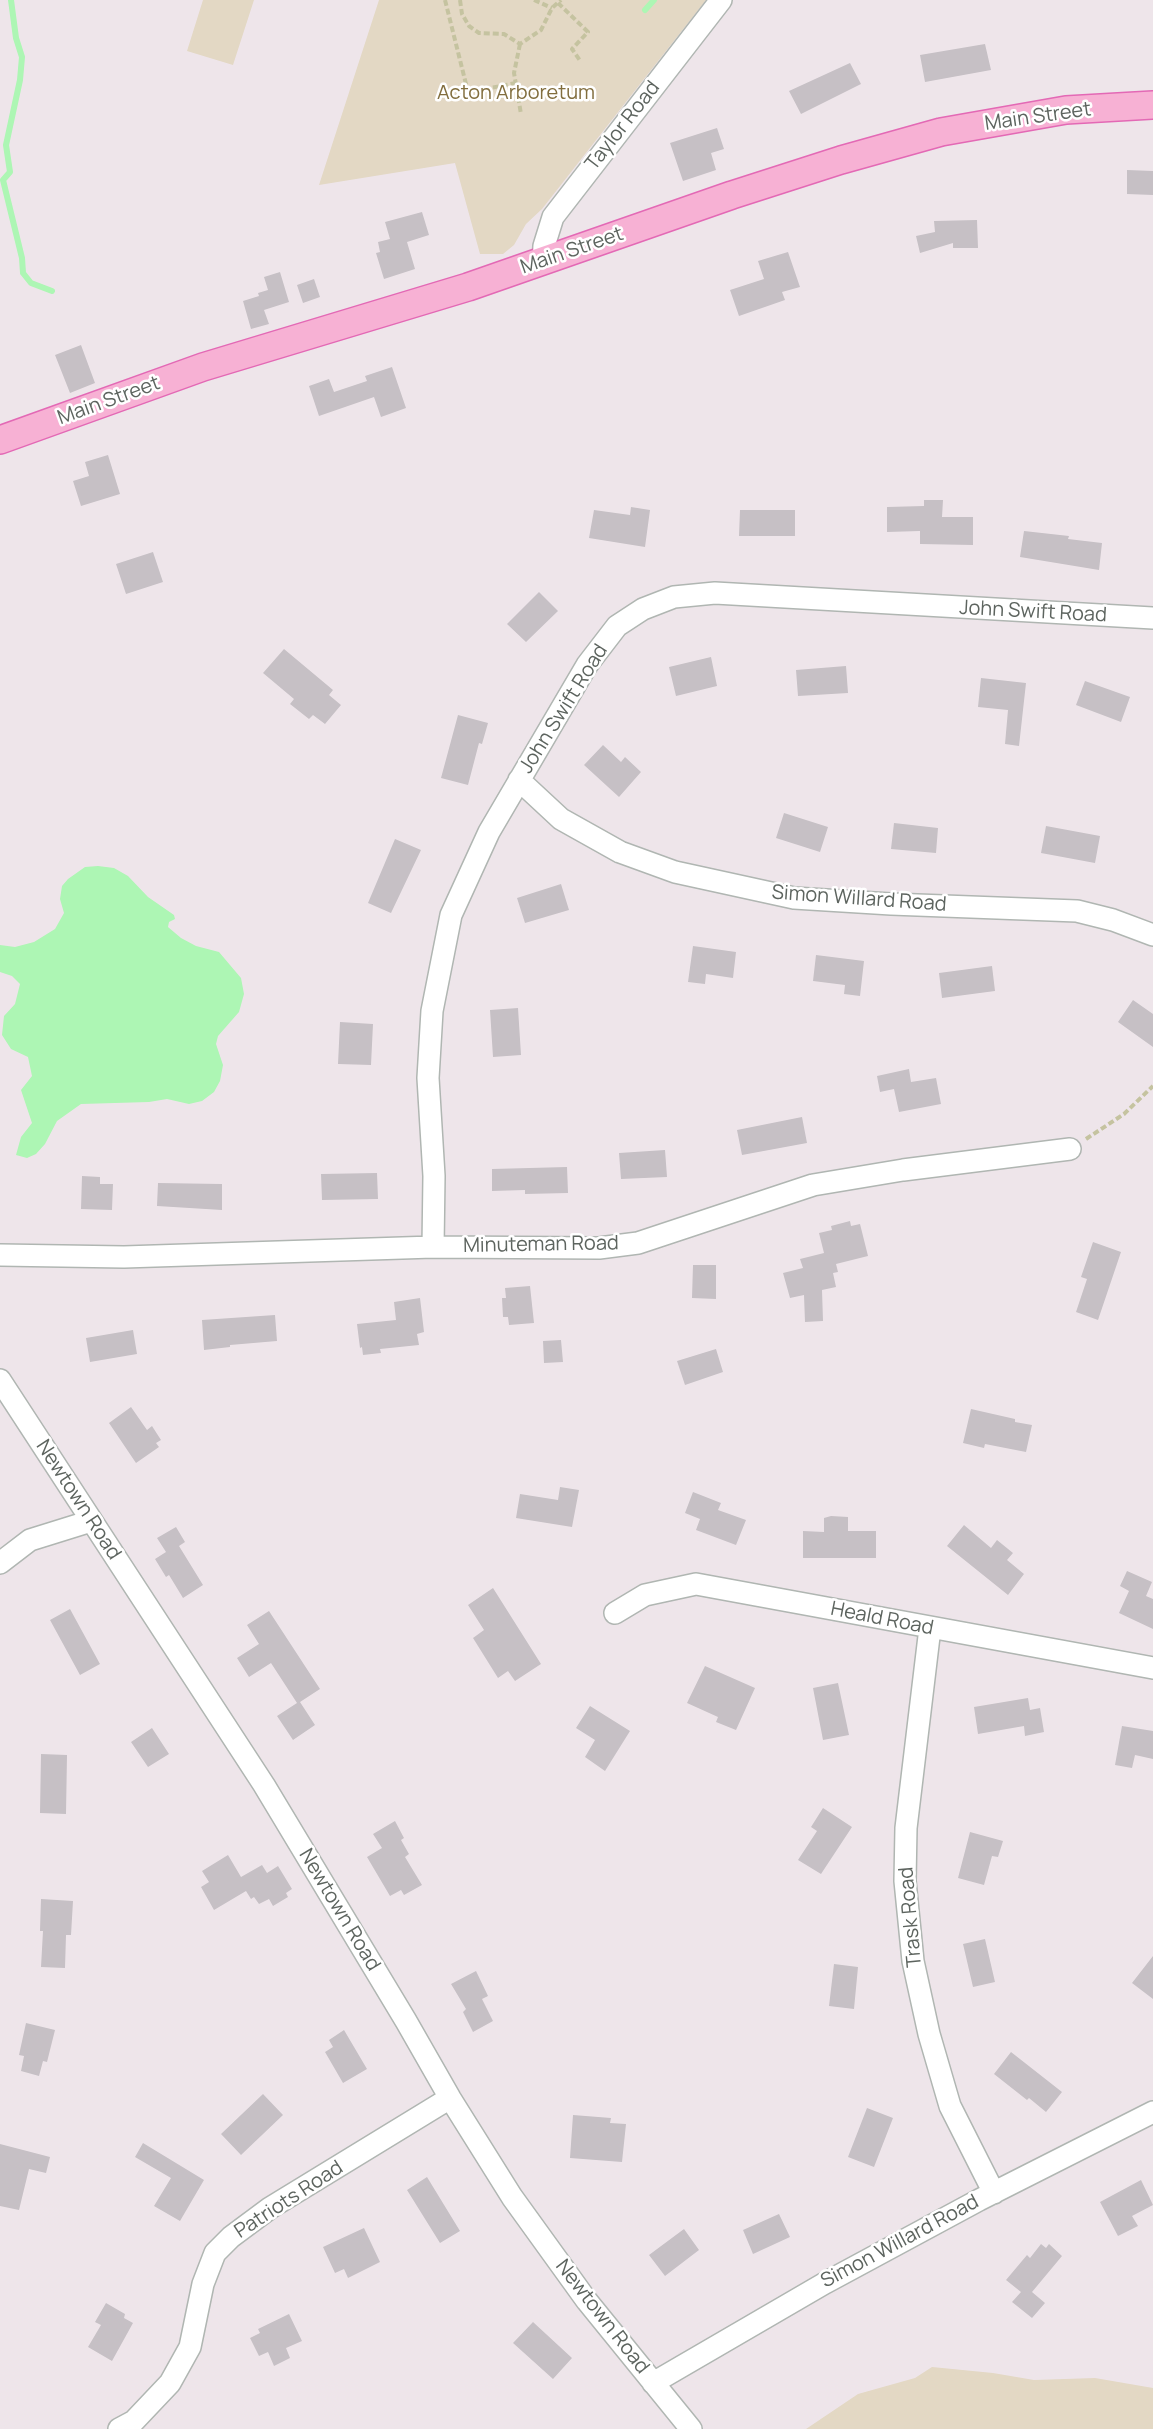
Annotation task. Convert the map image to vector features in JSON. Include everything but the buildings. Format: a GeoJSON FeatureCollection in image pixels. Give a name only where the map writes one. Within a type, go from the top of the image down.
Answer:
{"type":"FeatureCollection","features":[{"type":"Feature","properties":{"kind":"main road","name":"Main Street"},"geometry":{"type":"LineString","coordinates":[[0,440],[203,367],[468,287],[841,160],[941,132],[1066,110],[1153,105]]}},
{"type":"Feature","properties":{"kind":"street","name":"Taylor Road"},"geometry":{"type":"LineString","coordinates":[[543,261],[544,246],[553,217],[721,0]]}},
{"type":"Feature","properties":{"kind":"street","name":"John Swift Road"},"geometry":{"type":"LineString","coordinates":[[433,1247],[434,1176],[428,1078],[432,1011],[451,915],[489,832],[587,665],[617,626],[643,609],[674,597],[715,593],[1153,618]]}},
{"type":"Feature","properties":{"kind":"street","name":"Simon Willard Road"},"geometry":{"type":"LineString","coordinates":[[519,780],[561,819],[620,852],[675,872],[794,898],[1077,911],[1113,920],[1153,935]]}},
{"type":"Feature","properties":{"kind":"street","name":"Minuteman Road"},"geometry":{"type":"LineString","coordinates":[[0,1256],[124,1257],[433,1247],[599,1248],[638,1243],[813,1185],[903,1170],[1070,1149]]}},
{"type":"Feature","properties":{"kind":"street","name":"Newtown Road"},"geometry":{"type":"LineString","coordinates":[[0,1380],[264,1785],[512,2198],[587,2301],[691,2429]]}},
{"type":"Feature","properties":{"kind":"street"},"geometry":{"type":"LineString","coordinates":[[0,1563],[30,1540],[92,1521]]}},
{"type":"Feature","properties":{"kind":"street","name":"Heald Road"},"geometry":{"type":"LineString","coordinates":[[615,1613],[645,1595],[696,1584],[1153,1668]]}},
{"type":"Feature","properties":{"kind":"street","name":"Trask Road"},"geometry":{"type":"LineString","coordinates":[[930,1628],[906,1828],[905,1881],[913,1961],[929,2034],[950,2106],[994,2193]]}},
{"type":"Feature","properties":{"kind":"street","name":"Patriots Road"},"geometry":{"type":"LineString","coordinates":[[119,2429],[134,2421],[170,2383],[190,2346],[203,2284],[215,2253],[231,2237],[270,2208],[450,2098]]}},
{"type":"Feature","properties":{"kind":"street","name":"Simon Willard Road"},"geometry":{"type":"LineString","coordinates":[[653,2383],[825,2283],[1153,2112]]}},
{"type":"Feature","properties":{"kind":"path"},"geometry":{"type":"LineString","coordinates":[[445,0],[467,88],[480,90],[516,83]]}},
{"type":"Feature","properties":{"kind":"path"},"geometry":{"type":"LineString","coordinates":[[460,0],[462,14],[469,26],[479,33],[504,34],[520,44]]}},
{"type":"Feature","properties":{"kind":"path"},"geometry":{"type":"LineString","coordinates":[[534,0],[552,8]]}},
{"type":"Feature","properties":{"kind":"path"},"geometry":{"type":"LineString","coordinates":[[521,114],[514,73],[520,44],[541,30],[552,8],[560,1],[588,32],[572,49],[581,62]]}},
{"type":"Feature","properties":{"kind":"path"},"geometry":{"type":"LineString","coordinates":[[1070,1149],[1124,1114],[1153,1086]]}},
{"type":"Feature","properties":{"kind":"green space"},"geometry":{"type":"Polygon","coordinates":[[[203,0],[254,0],[233,65],[187,51],[203,0]]]}},
{"type":"Feature","properties":{"kind":"green space","name":"Acton Arboretum"},"geometry":{"type":"Polygon","coordinates":[[[379,0],[706,0],[542,209],[526,224],[514,245],[503,254],[480,254],[455,163],[319,185],[379,0]]]}},
{"type":"Feature","properties":{"kind":"green space"},"geometry":{"type":"Polygon","coordinates":[[[932,2367],[1034,2380],[1095,2378],[1153,2388],[1153,2429],[806,2429],[858,2394],[915,2378],[932,2367]]]}},
{"type":"Feature","properties":{"kind":"shaded area"},"geometry":{"type":"Polygon","coordinates":[[[85,867],[114,868],[128,876],[148,897],[174,915],[175,919],[169,922],[168,927],[181,938],[196,946],[219,952],[241,978],[244,994],[239,1012],[218,1036],[216,1044],[223,1065],[220,1081],[214,1092],[202,1101],[189,1104],[167,1099],[149,1102],[81,1104],[57,1121],[45,1144],[36,1154],[27,1158],[16,1155],[21,1137],[32,1123],[21,1090],[32,1076],[28,1057],[11,1049],[2,1035],[4,1016],[15,1004],[20,984],[12,976],[0,972],[0,945],[15,947],[34,942],[55,929],[64,913],[60,899],[62,886],[85,867]]]}},
{"type":"Feature","properties":{"kind":"waterway"},"geometry":{"type":"LineString","coordinates":[[11,0],[16,38],[22,57],[20,80],[6,145],[10,172],[3,180],[22,258],[23,273],[31,283],[52,291]]}},
{"type":"Feature","properties":{"kind":"waterway"},"geometry":{"type":"LineString","coordinates":[[645,10],[654,0]]}}]}
